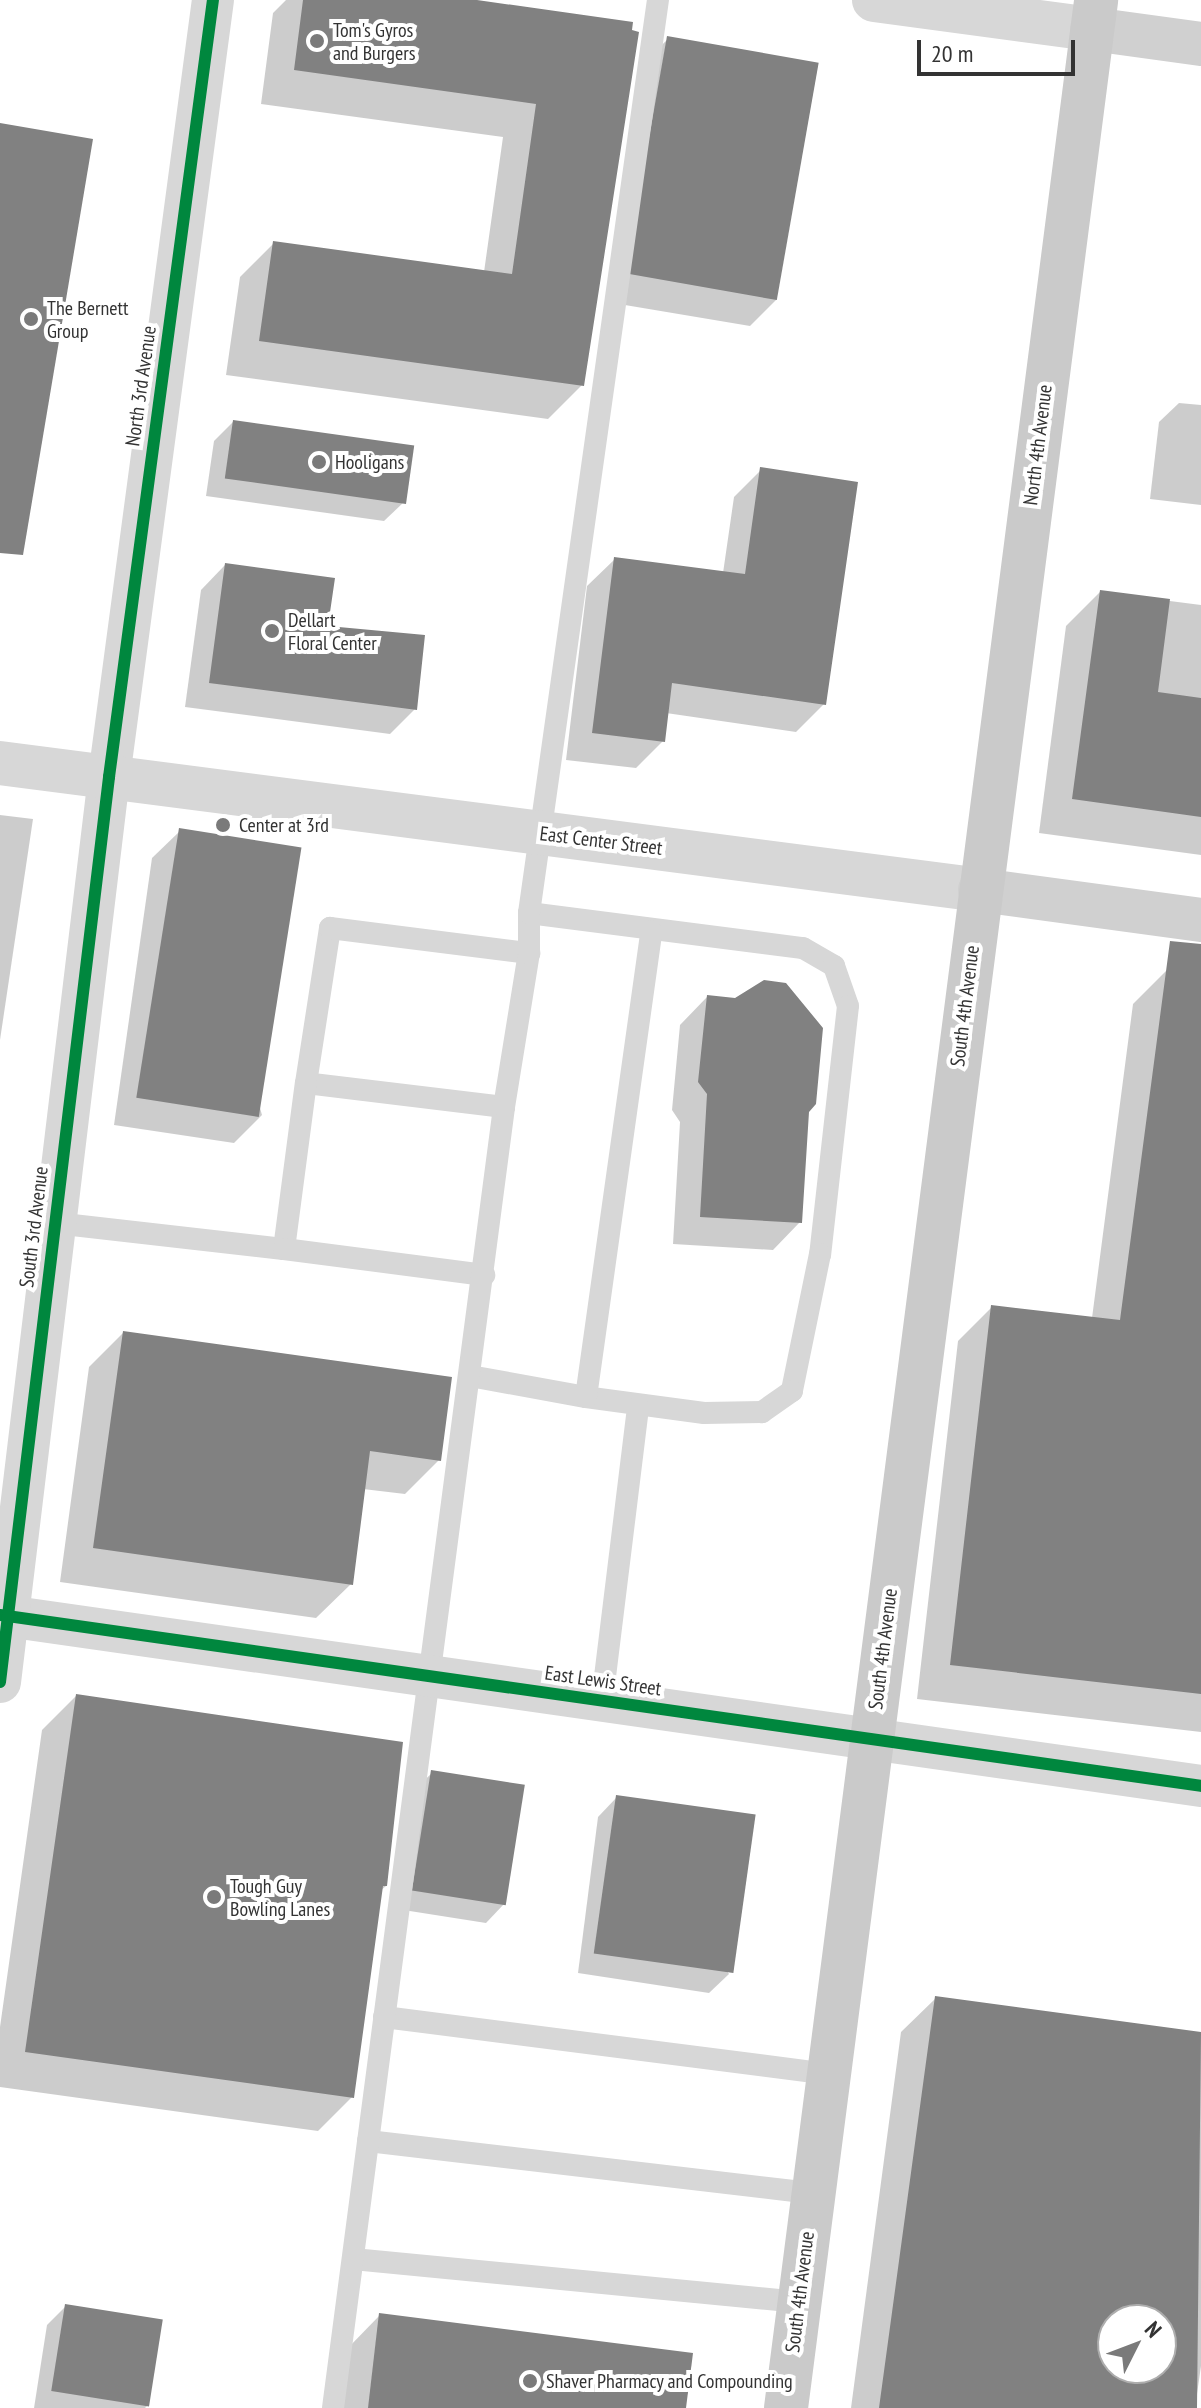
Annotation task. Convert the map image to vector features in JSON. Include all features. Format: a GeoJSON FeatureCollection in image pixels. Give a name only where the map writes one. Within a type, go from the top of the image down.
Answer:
{"type":"FeatureCollection","features":[{"type":"Feature","properties":{"kind":"main road"},"geometry":{"type":"LineString","coordinates":[[1094,15],[1201,44]]}},
{"type":"Feature","properties":{"kind":"main road","name":"North 4th Avenue"},"geometry":{"type":"LineString","coordinates":[[980,890],[1094,15]]}},
{"type":"Feature","properties":{"kind":"main road","name":"East Center Street"},"geometry":{"type":"LineString","coordinates":[[980,890],[1201,920]]}},
{"type":"Feature","properties":{"kind":"main road","name":"South 4th Avenue"},"geometry":{"type":"LineString","coordinates":[[786,2408],[980,890]]}},
{"type":"Feature","properties":{"kind":"street","name":"North 3rd Avenue"},"geometry":{"type":"LineString","coordinates":[[109,777],[213,0]]}},
{"type":"Feature","properties":{"kind":"street"},"geometry":{"type":"LineString","coordinates":[[874,0],[1094,15]]}},
{"type":"Feature","properties":{"kind":"street","name":"East Center Street"},"geometry":{"type":"LineString","coordinates":[[0,763],[980,890]]}},
{"type":"Feature","properties":{"kind":"street","name":"South 3rd Avenue"},"geometry":{"type":"LineString","coordinates":[[0,1682],[4,1616],[109,777]]}},
{"type":"Feature","properties":{"kind":"street","name":"East Lewis Street"},"geometry":{"type":"LineString","coordinates":[[4,1616],[1201,1786]]}},
{"type":"Feature","properties":{"kind":"lane"},"geometry":{"type":"LineString","coordinates":[[333,2408],[504,1107],[529,953],[529,913],[544,834],[658,0]]}},
{"type":"Feature","properties":{"kind":"lane"},"geometry":{"type":"LineString","coordinates":[[470,1376],[638,1407],[762,1412],[792,1391],[820,1254],[848,1006],[834,966],[803,948],[651,932],[529,913]]}},
{"type":"Feature","properties":{"kind":"lane"},"geometry":{"type":"LineString","coordinates":[[284,1249],[330,928],[529,953]]}},
{"type":"Feature","properties":{"kind":"lane"},"geometry":{"type":"LineString","coordinates":[[586,1397],[651,932]]}},
{"type":"Feature","properties":{"kind":"lane"},"geometry":{"type":"LineString","coordinates":[[306,1083],[504,1107]]}},
{"type":"Feature","properties":{"kind":"lane"},"geometry":{"type":"LineString","coordinates":[[55,1223],[484,1275]]}},
{"type":"Feature","properties":{"kind":"lane"},"geometry":{"type":"LineString","coordinates":[[602,1701],[638,1407]]}},
{"type":"Feature","properties":{"kind":"lane"},"geometry":{"type":"LineString","coordinates":[[384,2017],[829,2074]]}},
{"type":"Feature","properties":{"kind":"lane"},"geometry":{"type":"LineString","coordinates":[[368,2141],[813,2193]]}},
{"type":"Feature","properties":{"kind":"lane"},"geometry":{"type":"LineString","coordinates":[[353,2259],[799,2302]]}},
{"type":"Feature","properties":{"kind":"building"},"geometry":{"type":"Polygon","coordinates":[[[303,0],[477,0],[633,22],[632,30],[639,32],[584,386],[259,341],[273,241],[512,274],[536,104],[294,70],[303,0]]]}},
{"type":"Feature","properties":{"kind":"building"},"geometry":{"type":"Polygon","coordinates":[[[667,36],[819,63],[777,300],[625,273],[667,36]]]}},
{"type":"Feature","properties":{"kind":"building","name":"The Bernett Group"},"geometry":{"type":"Polygon","coordinates":[[[0,123],[93,139],[23,555],[0,553],[0,123]]]}},
{"type":"Feature","properties":{"kind":"building","name":"Hooligans"},"geometry":{"type":"Polygon","coordinates":[[[233,420],[414,445],[406,504],[225,478],[233,420]]]}},
{"type":"Feature","properties":{"kind":"building"},"geometry":{"type":"Polygon","coordinates":[[[760,467],[858,482],[826,705],[672,683],[665,742],[592,733],[614,557],[745,574],[760,467]]]}},
{"type":"Feature","properties":{"kind":"building","name":"Dellart Floral Center"},"geometry":{"type":"Polygon","coordinates":[[[225,563],[335,578],[328,626],[425,635],[417,710],[209,683],[225,563]]]}},
{"type":"Feature","properties":{"kind":"building"},"geometry":{"type":"Polygon","coordinates":[[[1100,590],[1170,599],[1158,692],[1201,698],[1201,817],[1072,799],[1100,590]]]}},
{"type":"Feature","properties":{"kind":"building"},"geometry":{"type":"Polygon","coordinates":[[[179,828],[301,847],[259,1117],[136,1098],[179,828]]]}},
{"type":"Feature","properties":{"kind":"building"},"geometry":{"type":"Polygon","coordinates":[[[1170,941],[1201,944],[1201,1694],[950,1665],[991,1305],[1120,1320],[1170,941]]]}},
{"type":"Feature","properties":{"kind":"building"},"geometry":{"type":"Polygon","coordinates":[[[764,980],[786,983],[823,1028],[816,1104],[809,1112],[802,1223],[700,1217],[707,1094],[698,1082],[707,995],[735,998],[764,980]]]}},
{"type":"Feature","properties":{"kind":"building"},"geometry":{"type":"Polygon","coordinates":[[[123,1331],[452,1377],[441,1461],[370,1451],[353,1585],[93,1548],[123,1331]]]}},
{"type":"Feature","properties":{"kind":"building","name":"Tough Guy Bowling Lanes"},"geometry":{"type":"Polygon","coordinates":[[[76,1694],[403,1742],[387,1886],[383,1886],[354,2098],[25,2052],[76,1694]]]}},
{"type":"Feature","properties":{"kind":"building"},"geometry":{"type":"Polygon","coordinates":[[[431,1770],[525,1785],[506,1905],[412,1890],[431,1770]]]}},
{"type":"Feature","properties":{"kind":"building"},"geometry":{"type":"Polygon","coordinates":[[[616,1795],[756,1815],[733,1973],[594,1953],[616,1795]]]}},
{"type":"Feature","properties":{"kind":"building"},"geometry":{"type":"Polygon","coordinates":[[[935,1996],[1201,2032],[1197,2408],[879,2408],[935,1996]]]}},
{"type":"Feature","properties":{"kind":"building"},"geometry":{"type":"Polygon","coordinates":[[[65,2304],[163,2319],[149,2406],[51,2391],[65,2304]]]}},
{"type":"Feature","properties":{"kind":"building","name":"Shaver Pharmacy and Compounding"},"geometry":{"type":"Polygon","coordinates":[[[379,2313],[693,2353],[686,2408],[368,2408],[379,2313]]]}},
{"type":"Feature","properties":{"kind":"cycle path"},"geometry":{"type":"LineString","coordinates":[[0,1682],[109,777],[213,0]]}},
{"type":"Feature","properties":{"kind":"cycle path"},"geometry":{"type":"LineString","coordinates":[[0,1615],[1201,1786]]}},
{"type":"Feature","properties":{"kind":"place","name":"Tom's Gyros and Burgers"},"geometry":{"type":"Point","coordinates":[317,41]}},
{"type":"Feature","properties":{"kind":"place","name":"The Bernett Group"},"geometry":{"type":"Point","coordinates":[31,319]}},
{"type":"Feature","properties":{"kind":"place","name":"Hooligans"},"geometry":{"type":"Point","coordinates":[319,462]}},
{"type":"Feature","properties":{"kind":"place","name":"Dellart Floral Center"},"geometry":{"type":"Point","coordinates":[272,631]}},
{"type":"Feature","properties":{"kind":"place","name":"Center at 3rd"},"geometry":{"type":"Point","coordinates":[223,825]}},
{"type":"Feature","properties":{"kind":"place","name":"Tough Guy Bowling Lanes"},"geometry":{"type":"Point","coordinates":[214,1897]}},
{"type":"Feature","properties":{"kind":"place","name":"Shaver Pharmacy and Compounding"},"geometry":{"type":"Point","coordinates":[530,2381]}}]}
